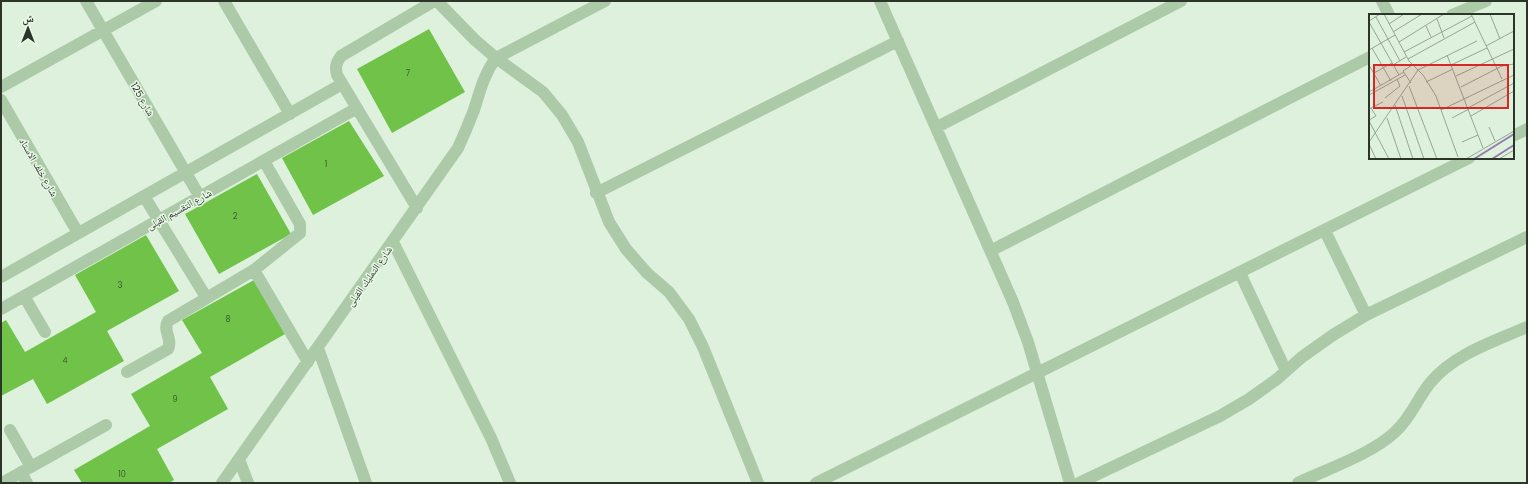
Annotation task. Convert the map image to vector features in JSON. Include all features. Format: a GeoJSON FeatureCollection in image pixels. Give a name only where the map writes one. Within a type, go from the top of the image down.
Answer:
{"type":"FeatureCollection","features":[{"type":"Feature","properties":{"kind":"street","name":"شارع 125"},"geometry":{"type":"LineString","coordinates":[[86,1],[200,197]]}},
{"type":"Feature","properties":{"kind":"street"},"geometry":{"type":"LineString","coordinates":[[1,88],[156,1]]}},
{"type":"Feature","properties":{"kind":"street"},"geometry":{"type":"LineString","coordinates":[[224,1],[290,114]]}},
{"type":"Feature","properties":{"kind":"street"},"geometry":{"type":"LineString","coordinates":[[417,208],[342,84],[335,69],[336,62],[340,56],[435,1],[496,58],[543,92],[562,115],[578,142],[596,193],[609,222],[626,249],[647,273],[669,292],[689,319],[704,347],[758,483]]}},
{"type":"Feature","properties":{"kind":"street"},"geometry":{"type":"LineString","coordinates":[[496,58],[605,1]]}},
{"type":"Feature","properties":{"kind":"street"},"geometry":{"type":"LineString","coordinates":[[882,1],[898,41],[992,250],[1028,342],[1070,483]]}},
{"type":"Feature","properties":{"kind":"street"},"geometry":{"type":"LineString","coordinates":[[937,127],[1181,1]]}},
{"type":"Feature","properties":{"kind":"street"},"geometry":{"type":"LineString","coordinates":[[1382,1],[1388,14]]}},
{"type":"Feature","properties":{"kind":"street"},"geometry":{"type":"LineString","coordinates":[[1454,14],[1486,1]]}},
{"type":"Feature","properties":{"kind":"street"},"geometry":{"type":"LineString","coordinates":[[596,193],[898,41]]}},
{"type":"Feature","properties":{"kind":"street","name":"شارع التمليك القبلى"},"geometry":{"type":"LineString","coordinates":[[222,483],[394,242],[458,148],[467,129],[483,79],[496,58]]}},
{"type":"Feature","properties":{"kind":"street"},"geometry":{"type":"LineString","coordinates":[[992,250],[1369,58]]}},
{"type":"Feature","properties":{"kind":"street"},"geometry":{"type":"LineString","coordinates":[[1,277],[342,84]]}},
{"type":"Feature","properties":{"kind":"street","name":"شارع خلف الاستاد"},"geometry":{"type":"LineString","coordinates":[[1,100],[78,233]]}},
{"type":"Feature","properties":{"kind":"street","name":"شارع التقسيم القبلى"},"geometry":{"type":"LineString","coordinates":[[1,309],[357,108]]}},
{"type":"Feature","properties":{"kind":"street"},"geometry":{"type":"LineString","coordinates":[[1514,136],[1527,129]]}},
{"type":"Feature","properties":{"kind":"street"},"geometry":{"type":"LineString","coordinates":[[816,483],[1037,372],[1325,231],[1463,159]]}},
{"type":"Feature","properties":{"kind":"street"},"geometry":{"type":"LineString","coordinates":[[127,372],[168,349],[170,344],[166,327],[168,321],[206,297],[254,270],[298,236],[301,230],[300,224],[264,161]]}},
{"type":"Feature","properties":{"kind":"street"},"geometry":{"type":"LineString","coordinates":[[144,196],[206,297]]}},
{"type":"Feature","properties":{"kind":"street"},"geometry":{"type":"LineString","coordinates":[[1325,231],[1366,315]]}},
{"type":"Feature","properties":{"kind":"street"},"geometry":{"type":"LineString","coordinates":[[1079,483],[1220,416],[1249,399],[1334,335],[1366,315],[1527,237]]}},
{"type":"Feature","properties":{"kind":"street"},"geometry":{"type":"LineString","coordinates":[[394,242],[491,438],[510,483]]}},
{"type":"Feature","properties":{"kind":"street"},"geometry":{"type":"LineString","coordinates":[[254,270],[308,362]]}},
{"type":"Feature","properties":{"kind":"street"},"geometry":{"type":"LineString","coordinates":[[1240,273],[1286,371]]}},
{"type":"Feature","properties":{"kind":"street"},"geometry":{"type":"LineString","coordinates":[[24,296],[45,332]]}},
{"type":"Feature","properties":{"kind":"street"},"geometry":{"type":"LineString","coordinates":[[1298,483],[1384,442],[1405,421],[1427,387],[1442,370],[1470,352],[1527,328]]}},
{"type":"Feature","properties":{"kind":"street"},"geometry":{"type":"LineString","coordinates":[[318,348],[366,483]]}},
{"type":"Feature","properties":{"kind":"street"},"geometry":{"type":"LineString","coordinates":[[2,483],[27,474],[106,425]]}},
{"type":"Feature","properties":{"kind":"street"},"geometry":{"type":"LineString","coordinates":[[10,430],[27,474]]}},
{"type":"Feature","properties":{"kind":"street"},"geometry":{"type":"LineString","coordinates":[[239,459],[248,483]]}},
{"type":"Feature","properties":{"kind":"building"},"geometry":{"type":"Polygon","coordinates":[[[429,29],[465,92],[392,133],[357,69],[429,29]]]}},
{"type":"Feature","properties":{"kind":"building"},"geometry":{"type":"Polygon","coordinates":[[[349,121],[384,176],[313,215],[282,158],[349,121]]]}},
{"type":"Feature","properties":{"kind":"building"},"geometry":{"type":"Polygon","coordinates":[[[257,174],[291,234],[219,274],[185,214],[257,174]]]}},
{"type":"Feature","properties":{"kind":"building"},"geometry":{"type":"Polygon","coordinates":[[[146,235],[179,291],[107,331],[124,361],[47,404],[33,379],[1,396],[1,323],[6,320],[25,352],[96,312],[75,275],[146,235]]]}},
{"type":"Feature","properties":{"kind":"building"},"geometry":{"type":"Polygon","coordinates":[[[254,280],[285,334],[210,377],[228,409],[157,449],[174,480],[169,483],[82,483],[74,470],[150,426],[131,394],[202,353],[182,320],[254,280]]]}}]}
